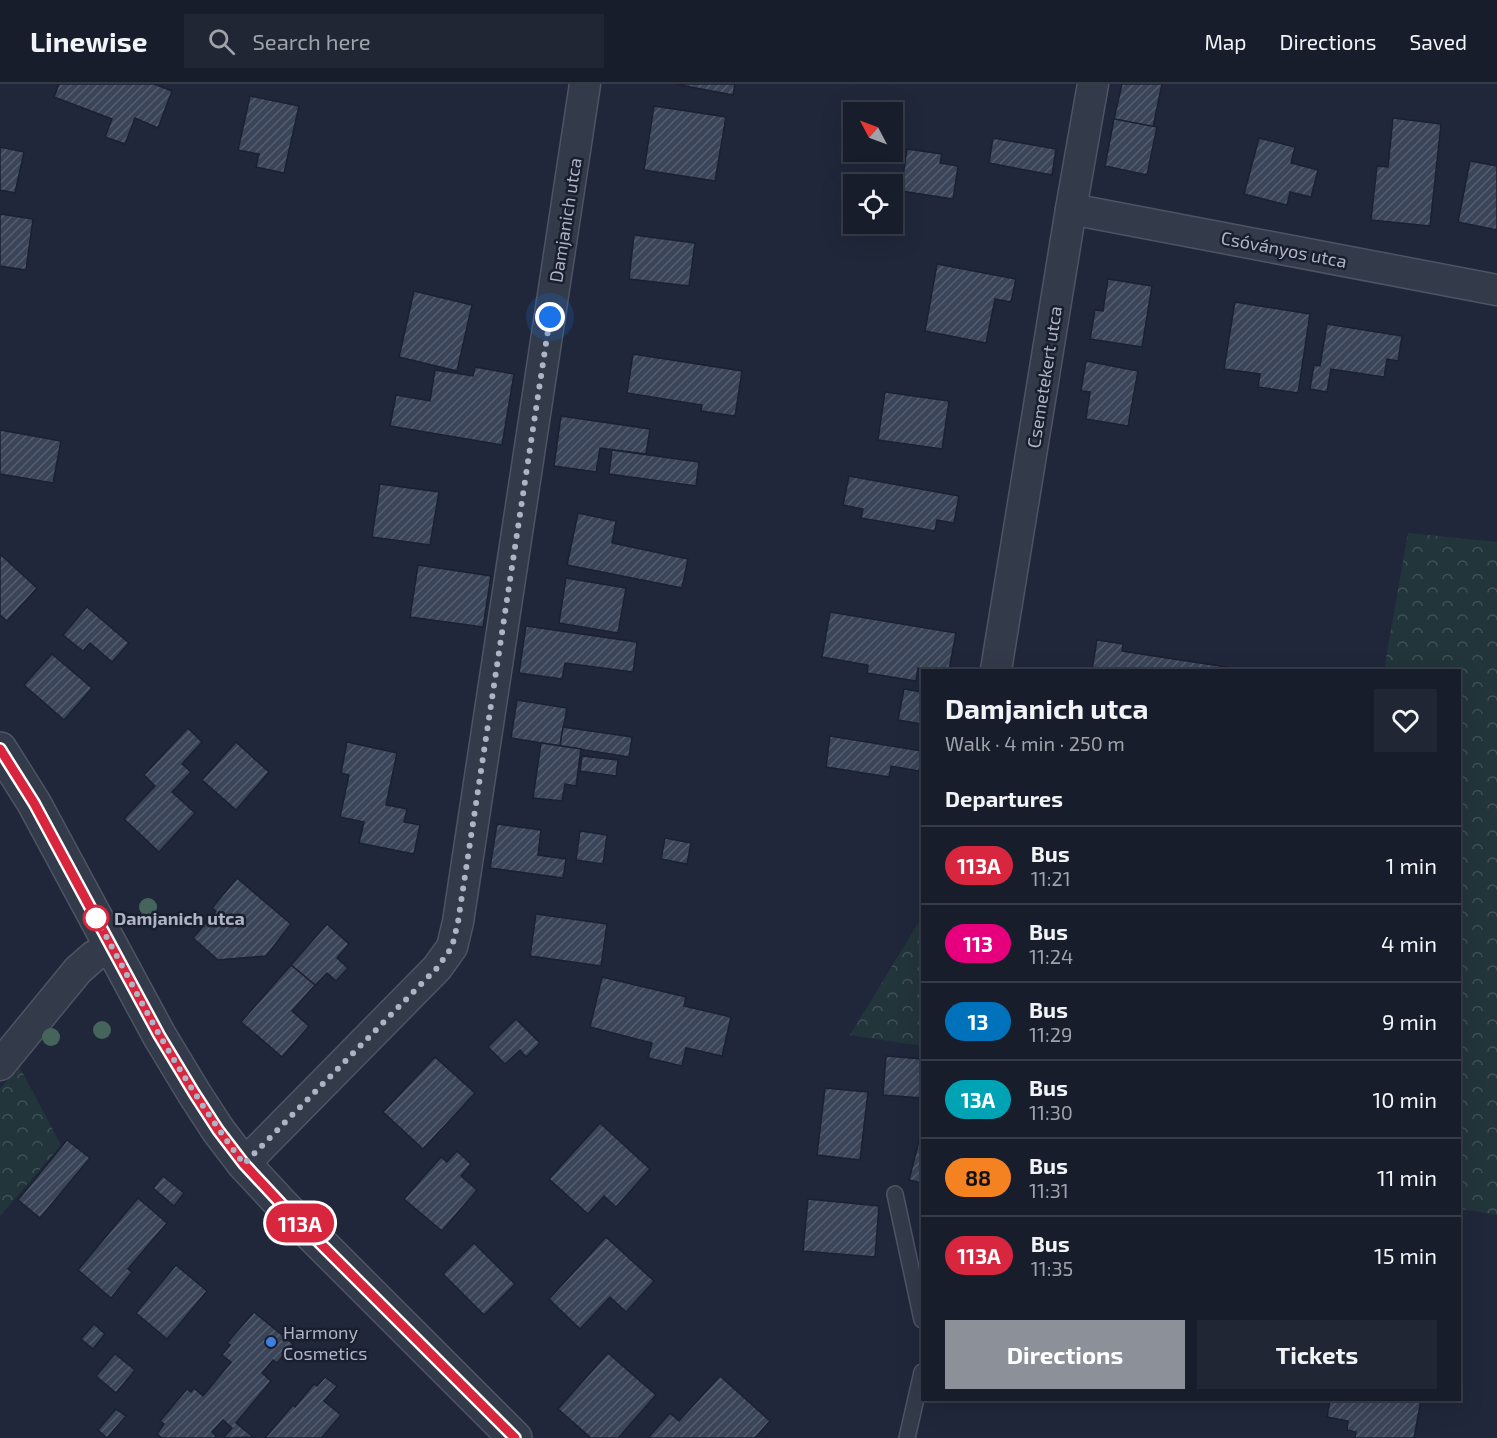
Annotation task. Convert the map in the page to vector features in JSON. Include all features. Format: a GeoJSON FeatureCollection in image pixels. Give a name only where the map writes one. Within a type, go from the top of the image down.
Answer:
{"type":"FeatureCollection","features":[{"type":"Feature","properties":{"kind":"street","name":"Damjanich utca"},"geometry":{"type":"LineString","coordinates":[[244,1164],[437,968],[452,947],[458,922],[585,84]]}},
{"type":"Feature","properties":{"kind":"street","name":"Csemetekert utca"},"geometry":{"type":"LineString","coordinates":[[996,669],[1093,84]]}},
{"type":"Feature","properties":{"kind":"street","name":"Csóványos utca"},"geometry":{"type":"LineString","coordinates":[[1071,209],[1497,290]]}},
{"type":"Feature","properties":{"kind":"street"},"geometry":{"type":"LineString","coordinates":[[0,749],[34,803],[159,1035],[218,1130],[244,1164],[285,1208],[515,1438]]}},
{"type":"Feature","properties":{"kind":"street"},"geometry":{"type":"LineString","coordinates":[[0,1065],[78,970],[94,956],[112,946]]}},
{"type":"Feature","properties":{"kind":"lane"},"geometry":{"type":"LineString","coordinates":[[895,1194],[921,1315]]}},
{"type":"Feature","properties":{"kind":"lane"},"geometry":{"type":"LineString","coordinates":[[907,1438],[921,1376]]}},
{"type":"Feature","properties":{"kind":"green space"},"geometry":{"type":"Polygon","coordinates":[[[1408,533],[1497,542],[1497,1215],[1461,1209],[1461,669],[1384,669],[1408,533]]]}},
{"type":"Feature","properties":{"kind":"green space"},"geometry":{"type":"Polygon","coordinates":[[[921,919],[921,1046],[850,1035],[921,919]]]}},
{"type":"Feature","properties":{"kind":"green space"},"geometry":{"type":"Polygon","coordinates":[[[19,1066],[61,1145],[0,1216],[0,1089],[19,1066]]]}},
{"type":"Feature","properties":{"kind":"building"},"geometry":{"type":"Polygon","coordinates":[[[59,84],[154,84],[172,91],[158,128],[135,118],[125,144],[105,137],[112,119],[54,97],[59,84]]]}},
{"type":"Feature","properties":{"kind":"building"},"geometry":{"type":"Polygon","coordinates":[[[675,84],[735,84],[733,95],[675,84]]]}},
{"type":"Feature","properties":{"kind":"building"},"geometry":{"type":"Polygon","coordinates":[[[1122,84],[1162,84],[1153,127],[1114,119],[1122,84]]]}},
{"type":"Feature","properties":{"kind":"building"},"geometry":{"type":"Polygon","coordinates":[[[250,96],[299,106],[284,173],[256,167],[259,154],[238,150],[250,96]]]}},
{"type":"Feature","properties":{"kind":"building"},"geometry":{"type":"Polygon","coordinates":[[[654,106],[726,117],[715,181],[644,170],[654,106]]]}},
{"type":"Feature","properties":{"kind":"building"},"geometry":{"type":"Polygon","coordinates":[[[1393,118],[1441,124],[1430,226],[1371,220],[1377,166],[1388,167],[1393,118]]]}},
{"type":"Feature","properties":{"kind":"building"},"geometry":{"type":"Polygon","coordinates":[[[1114,119],[1157,127],[1147,175],[1105,166],[1114,119]]]}},
{"type":"Feature","properties":{"kind":"building"},"geometry":{"type":"Polygon","coordinates":[[[993,138],[1056,149],[1052,175],[989,163],[993,138]]]}},
{"type":"Feature","properties":{"kind":"building"},"geometry":{"type":"Polygon","coordinates":[[[1259,138],[1295,147],[1291,163],[1318,170],[1311,197],[1290,192],[1287,205],[1244,194],[1259,138]]]}},
{"type":"Feature","properties":{"kind":"building"},"geometry":{"type":"Polygon","coordinates":[[[0,147],[24,152],[15,193],[0,190],[0,147]]]}},
{"type":"Feature","properties":{"kind":"building"},"geometry":{"type":"Polygon","coordinates":[[[907,149],[942,154],[940,163],[958,166],[953,199],[903,191],[907,149]]]}},
{"type":"Feature","properties":{"kind":"building"},"geometry":{"type":"Polygon","coordinates":[[[1470,161],[1497,166],[1497,230],[1458,222],[1470,161]]]}},
{"type":"Feature","properties":{"kind":"building"},"geometry":{"type":"Polygon","coordinates":[[[0,214],[33,219],[26,270],[0,266],[0,214]]]}},
{"type":"Feature","properties":{"kind":"building"},"geometry":{"type":"Polygon","coordinates":[[[634,235],[695,243],[689,286],[629,279],[634,235]]]}},
{"type":"Feature","properties":{"kind":"building"},"geometry":{"type":"Polygon","coordinates":[[[937,264],[1016,279],[1011,302],[995,299],[986,343],[925,331],[937,264]]]}},
{"type":"Feature","properties":{"kind":"building"},"geometry":{"type":"Polygon","coordinates":[[[1108,279],[1152,286],[1142,347],[1090,339],[1095,310],[1103,311],[1108,279]]]}},
{"type":"Feature","properties":{"kind":"building"},"geometry":{"type":"Polygon","coordinates":[[[414,291],[472,305],[457,371],[399,357],[414,291]]]}},
{"type":"Feature","properties":{"kind":"building"},"geometry":{"type":"Polygon","coordinates":[[[1235,302],[1310,314],[1298,393],[1258,387],[1260,374],[1224,369],[1235,302]]]}},
{"type":"Feature","properties":{"kind":"building"},"geometry":{"type":"Polygon","coordinates":[[[1327,324],[1402,336],[1398,361],[1387,359],[1384,377],[1331,369],[1327,392],[1310,389],[1314,365],[1320,366],[1327,324]]]}},
{"type":"Feature","properties":{"kind":"building"},"geometry":{"type":"Polygon","coordinates":[[[633,354],[742,371],[735,416],[701,411],[702,405],[627,393],[633,354]]]}},
{"type":"Feature","properties":{"kind":"building"},"geometry":{"type":"Polygon","coordinates":[[[1086,361],[1138,371],[1128,426],[1086,419],[1090,392],[1081,391],[1086,361]]]}},
{"type":"Feature","properties":{"kind":"building"},"geometry":{"type":"Polygon","coordinates":[[[475,367],[514,374],[502,445],[390,426],[396,395],[430,401],[435,370],[473,376],[475,367]]]}},
{"type":"Feature","properties":{"kind":"building"},"geometry":{"type":"Polygon","coordinates":[[[885,392],[949,401],[942,449],[878,440],[885,392]]]}},
{"type":"Feature","properties":{"kind":"building"},"geometry":{"type":"Polygon","coordinates":[[[561,416],[650,429],[646,454],[600,448],[596,472],[554,466],[561,416]]]}},
{"type":"Feature","properties":{"kind":"building"},"geometry":{"type":"Polygon","coordinates":[[[0,430],[61,441],[53,483],[0,474],[0,430]]]}},
{"type":"Feature","properties":{"kind":"building"},"geometry":{"type":"Polygon","coordinates":[[[612,450],[699,462],[696,486],[609,474],[612,450]]]}},
{"type":"Feature","properties":{"kind":"building"},"geometry":{"type":"Polygon","coordinates":[[[849,476],[959,496],[954,523],[937,520],[935,531],[861,518],[863,509],[843,505],[849,476]]]}},
{"type":"Feature","properties":{"kind":"building"},"geometry":{"type":"Polygon","coordinates":[[[380,484],[439,492],[430,545],[372,537],[380,484]]]}},
{"type":"Feature","properties":{"kind":"building"},"geometry":{"type":"Polygon","coordinates":[[[578,513],[616,521],[612,543],[688,559],[682,588],[567,565],[578,513]]]}},
{"type":"Feature","properties":{"kind":"building"},"geometry":{"type":"Polygon","coordinates":[[[0,554],[37,588],[7,621],[0,615],[0,554]]]}},
{"type":"Feature","properties":{"kind":"building"},"geometry":{"type":"Polygon","coordinates":[[[418,565],[491,576],[483,627],[410,617],[418,565]]]}},
{"type":"Feature","properties":{"kind":"building"},"geometry":{"type":"Polygon","coordinates":[[[566,578],[626,588],[618,633],[559,623],[566,578]]]}},
{"type":"Feature","properties":{"kind":"building"},"geometry":{"type":"Polygon","coordinates":[[[87,607],[129,643],[112,662],[90,643],[83,651],[63,635],[87,607]]]}},
{"type":"Feature","properties":{"kind":"building"},"geometry":{"type":"Polygon","coordinates":[[[830,612],[956,633],[949,669],[918,668],[916,681],[867,673],[868,665],[822,657],[830,612]]]}},
{"type":"Feature","properties":{"kind":"building"},"geometry":{"type":"Polygon","coordinates":[[[526,626],[637,642],[633,672],[565,663],[562,679],[519,673],[526,626]]]}},
{"type":"Feature","properties":{"kind":"building"},"geometry":{"type":"Polygon","coordinates":[[[1097,640],[1123,644],[1122,651],[1226,667],[1226,669],[1092,669],[1097,640]]]}},
{"type":"Feature","properties":{"kind":"building"},"geometry":{"type":"Polygon","coordinates":[[[52,654],[92,688],[64,720],[24,685],[52,654]]]}},
{"type":"Feature","properties":{"kind":"building"},"geometry":{"type":"Polygon","coordinates":[[[904,689],[921,692],[921,724],[898,720],[904,689]]]}},
{"type":"Feature","properties":{"kind":"building"},"geometry":{"type":"Polygon","coordinates":[[[517,700],[567,708],[560,746],[511,738],[517,700]]]}},
{"type":"Feature","properties":{"kind":"building"},"geometry":{"type":"Polygon","coordinates":[[[563,727],[632,737],[629,757],[560,746],[563,727]]]}},
{"type":"Feature","properties":{"kind":"building"},"geometry":{"type":"Polygon","coordinates":[[[188,728],[202,742],[182,764],[191,772],[172,792],[195,813],[159,852],[124,819],[155,786],[144,775],[188,728]]]}},
{"type":"Feature","properties":{"kind":"building"},"geometry":{"type":"Polygon","coordinates":[[[830,736],[921,751],[919,771],[891,766],[889,777],[826,767],[830,736]]]}},
{"type":"Feature","properties":{"kind":"building"},"geometry":{"type":"Polygon","coordinates":[[[236,742],[269,772],[236,810],[202,780],[236,742]]]}},
{"type":"Feature","properties":{"kind":"building"},"geometry":{"type":"Polygon","coordinates":[[[347,742],[397,753],[386,805],[407,809],[404,822],[420,825],[414,854],[359,843],[364,822],[340,817],[349,775],[341,773],[347,742]]]}},
{"type":"Feature","properties":{"kind":"building"},"geometry":{"type":"Polygon","coordinates":[[[541,743],[581,749],[576,786],[565,784],[562,801],[533,798],[541,743]]]}},
{"type":"Feature","properties":{"kind":"building"},"geometry":{"type":"Polygon","coordinates":[[[582,756],[618,760],[616,776],[580,771],[582,756]]]}},
{"type":"Feature","properties":{"kind":"building"},"geometry":{"type":"Polygon","coordinates":[[[497,824],[541,830],[538,855],[566,859],[563,878],[490,868],[497,824]]]}},
{"type":"Feature","properties":{"kind":"building"},"geometry":{"type":"Polygon","coordinates":[[[580,831],[607,835],[603,864],[576,860],[580,831]]]}},
{"type":"Feature","properties":{"kind":"building"},"geometry":{"type":"Polygon","coordinates":[[[665,838],[691,843],[687,864],[661,859],[665,838]]]}},
{"type":"Feature","properties":{"kind":"building"},"geometry":{"type":"Polygon","coordinates":[[[237,878],[291,924],[266,956],[218,960],[193,938],[216,911],[212,908],[237,878]]]}},
{"type":"Feature","properties":{"kind":"building"},"geometry":{"type":"Polygon","coordinates":[[[536,914],[607,924],[601,966],[530,956],[536,914]]]}},
{"type":"Feature","properties":{"kind":"building"},"geometry":{"type":"Polygon","coordinates":[[[327,924],[349,944],[337,958],[348,968],[336,981],[327,973],[315,985],[291,965],[327,924]]]}},
{"type":"Feature","properties":{"kind":"building"},"geometry":{"type":"Polygon","coordinates":[[[291,965],[315,985],[292,1011],[309,1026],[282,1057],[241,1022],[291,965]]]}},
{"type":"Feature","properties":{"kind":"building"},"geometry":{"type":"Polygon","coordinates":[[[602,977],[686,997],[684,1006],[731,1017],[722,1056],[686,1048],[682,1066],[648,1058],[652,1043],[590,1027],[602,977]]]}},
{"type":"Feature","properties":{"kind":"building"},"geometry":{"type":"Polygon","coordinates":[[[516,1019],[540,1043],[526,1057],[520,1050],[505,1064],[488,1047],[516,1019]]]}},
{"type":"Feature","properties":{"kind":"building"},"geometry":{"type":"Polygon","coordinates":[[[886,1056],[921,1059],[921,1098],[883,1095],[886,1056]]]}},
{"type":"Feature","properties":{"kind":"building"},"geometry":{"type":"Polygon","coordinates":[[[435,1057],[475,1093],[423,1149],[383,1112],[435,1057]]]}},
{"type":"Feature","properties":{"kind":"building"},"geometry":{"type":"Polygon","coordinates":[[[825,1088],[868,1092],[860,1160],[817,1155],[825,1088]]]}},
{"type":"Feature","properties":{"kind":"building"},"geometry":{"type":"Polygon","coordinates":[[[600,1123],[650,1169],[616,1207],[604,1196],[588,1214],[549,1179],[600,1123]]]}},
{"type":"Feature","properties":{"kind":"building"},"geometry":{"type":"Polygon","coordinates":[[[921,1133],[921,1183],[909,1180],[921,1133]]]}},
{"type":"Feature","properties":{"kind":"building"},"geometry":{"type":"Polygon","coordinates":[[[67,1140],[90,1158],[40,1218],[18,1200],[67,1140]]]}},
{"type":"Feature","properties":{"kind":"building"},"geometry":{"type":"Polygon","coordinates":[[[457,1151],[471,1164],[461,1176],[477,1190],[442,1231],[404,1199],[441,1157],[447,1162],[457,1151]]]}},
{"type":"Feature","properties":{"kind":"building"},"geometry":{"type":"Polygon","coordinates":[[[163,1176],[184,1193],[174,1206],[153,1188],[163,1176]]]}},
{"type":"Feature","properties":{"kind":"building"},"geometry":{"type":"Polygon","coordinates":[[[138,1198],[167,1223],[128,1269],[132,1272],[111,1298],[78,1270],[138,1198]]]}},
{"type":"Feature","properties":{"kind":"building"},"geometry":{"type":"Polygon","coordinates":[[[808,1199],[879,1206],[875,1257],[803,1251],[808,1199]]]}},
{"type":"Feature","properties":{"kind":"building"},"geometry":{"type":"Polygon","coordinates":[[[606,1237],[654,1281],[626,1312],[610,1297],[580,1329],[549,1299],[606,1237]]]}},
{"type":"Feature","properties":{"kind":"building"},"geometry":{"type":"Polygon","coordinates":[[[474,1243],[515,1284],[484,1315],[443,1274],[474,1243]]]}},
{"type":"Feature","properties":{"kind":"building"},"geometry":{"type":"Polygon","coordinates":[[[176,1265],[207,1291],[167,1339],[136,1313],[176,1265]]]}},
{"type":"Feature","properties":{"kind":"building"},"geometry":{"type":"Polygon","coordinates":[[[254,1312],[293,1344],[277,1363],[273,1360],[262,1373],[271,1381],[236,1423],[253,1437],[223,1438],[232,1428],[223,1420],[212,1432],[216,1436],[214,1438],[162,1438],[157,1434],[164,1424],[160,1421],[187,1389],[191,1392],[194,1388],[203,1396],[231,1362],[222,1355],[230,1345],[227,1343],[254,1312]]]}},
{"type":"Feature","properties":{"kind":"building"},"geometry":{"type":"Polygon","coordinates":[[[94,1324],[105,1334],[93,1349],[81,1339],[94,1324]]]}},
{"type":"Feature","properties":{"kind":"building"},"geometry":{"type":"Polygon","coordinates":[[[608,1353],[656,1395],[618,1438],[591,1438],[558,1409],[608,1353]]]}},
{"type":"Feature","properties":{"kind":"building"},"geometry":{"type":"Polygon","coordinates":[[[115,1354],[135,1370],[116,1393],[96,1376],[115,1354]]]}},
{"type":"Feature","properties":{"kind":"building"},"geometry":{"type":"Polygon","coordinates":[[[720,1376],[770,1421],[755,1438],[648,1438],[670,1413],[679,1421],[720,1376]]]}},
{"type":"Feature","properties":{"kind":"building"},"geometry":{"type":"Polygon","coordinates":[[[325,1377],[337,1386],[324,1401],[341,1415],[321,1438],[265,1438],[293,1405],[295,1407],[314,1384],[317,1386],[325,1377]]]}},
{"type":"Feature","properties":{"kind":"building"},"geometry":{"type":"Polygon","coordinates":[[[1330,1401],[1421,1401],[1414,1438],[1355,1438],[1356,1432],[1347,1430],[1348,1421],[1327,1417],[1330,1401]]]}},
{"type":"Feature","properties":{"kind":"building"},"geometry":{"type":"Polygon","coordinates":[[[116,1409],[126,1416],[107,1438],[98,1430],[116,1409]]]}},
{"type":"Feature","properties":{"kind":"bus line","name":"113A"},"geometry":{"type":"LineString","coordinates":[[0,749],[34,803],[159,1035],[218,1130],[244,1164],[285,1208],[515,1438]]}},
{"type":"Feature","properties":{"kind":"place","name":"Damjanich utca"},"geometry":{"type":"Point","coordinates":[96,918]}},
{"type":"Feature","properties":{"kind":"place","name":"Harmony Cosmetics"},"geometry":{"type":"Point","coordinates":[271,1342]}},
{"type":"Feature","properties":{"kind":"route"},"geometry":{"type":"LineString","coordinates":[[96,918],[182,1074],[218,1130],[244,1164],[437,968],[452,947],[458,922],[550,317]]}}]}
